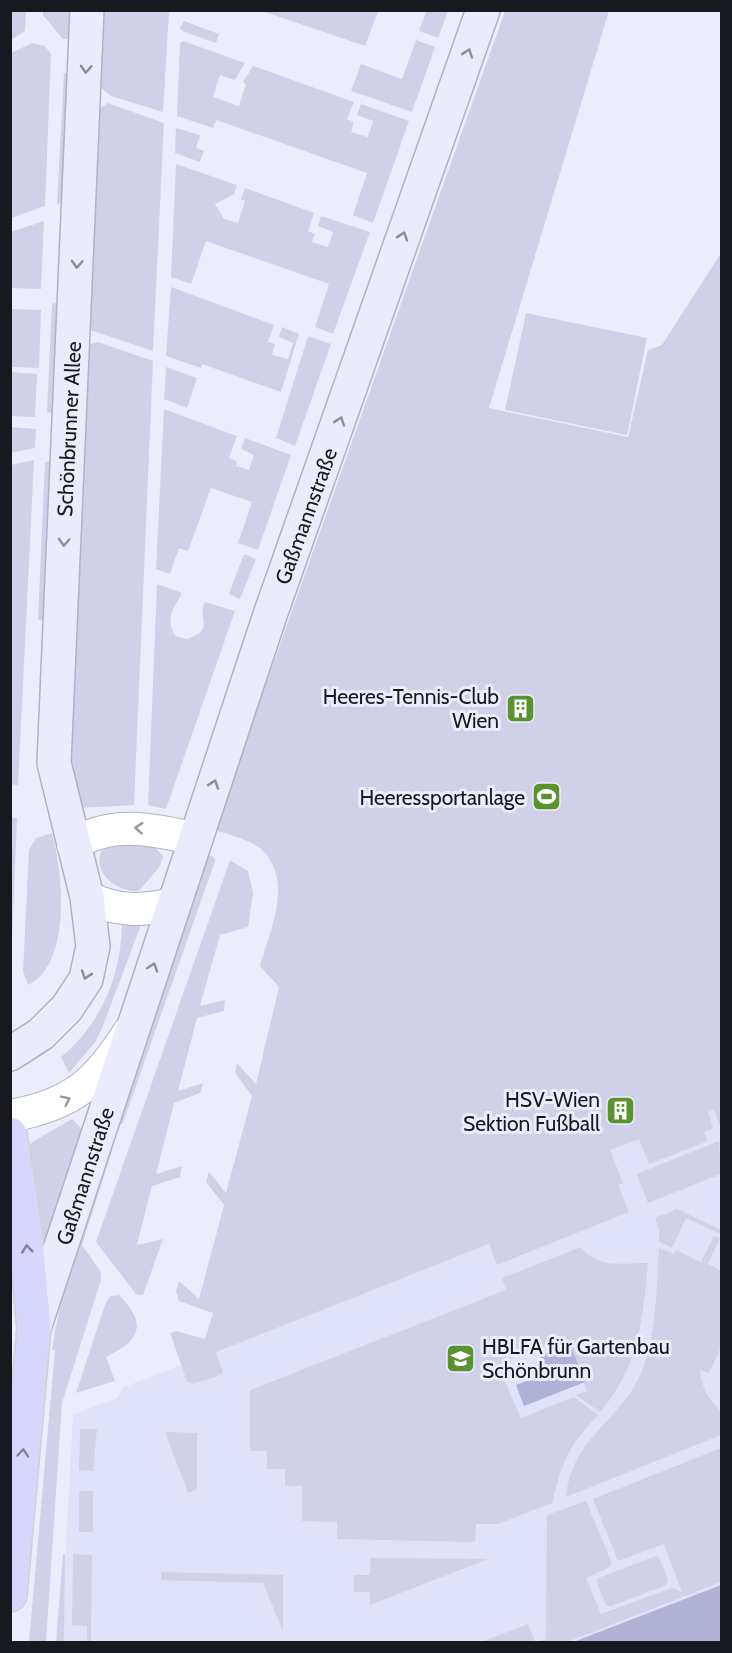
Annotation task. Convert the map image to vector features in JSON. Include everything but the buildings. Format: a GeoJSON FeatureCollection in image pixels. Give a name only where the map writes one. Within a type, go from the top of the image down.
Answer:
{"type":"FeatureCollection","features":[{"type":"Feature","properties":{"kind":"main road"},"geometry":{"type":"LineString","coordinates":[[10,1134],[24,1221],[34,1328],[10,1595]]}},
{"type":"Feature","properties":{"kind":"street","name":"Schönbrunner Allee"},"geometry":{"type":"LineString","coordinates":[[10,1054],[41,1034],[68,1008],[86,979],[93,946],[87,897],[54,763],[87,10]]}},
{"type":"Feature","properties":{"kind":"street","name":"Gaßmannstraße"},"geometry":{"type":"LineString","coordinates":[[34,1328],[270,615],[483,10]]}},
{"type":"Feature","properties":{"kind":"street"},"geometry":{"type":"LineString","coordinates":[[73,845],[102,832],[131,827],[196,839]]}},
{"type":"Feature","properties":{"kind":"street"},"geometry":{"type":"LineString","coordinates":[[87,897],[111,907],[131,910],[174,904]]}},
{"type":"Feature","properties":{"kind":"street","name":"Gaßmannstraße"},"geometry":{"type":"LineString","coordinates":[[10,1116],[45,1110],[75,1095],[116,1053],[135,1023]]}},
{"type":"Feature","properties":{"kind":"shaded area"},"geometry":{"type":"Polygon","coordinates":[[[11,10],[26,11],[25,31],[11,40],[11,10]]]}},
{"type":"Feature","properties":{"kind":"shaded area"},"geometry":{"type":"Polygon","coordinates":[[[43,11],[72,11],[70,39],[63,39],[43,15],[43,11]]]}},
{"type":"Feature","properties":{"kind":"shaded area"},"geometry":{"type":"Polygon","coordinates":[[[105,11],[169,11],[163,112],[111,96],[101,88],[105,11]]]}},
{"type":"Feature","properties":{"kind":"shaded area"},"geometry":{"type":"Polygon","coordinates":[[[262,11],[378,11],[365,46],[262,11]]]}},
{"type":"Feature","properties":{"kind":"shaded area"},"geometry":{"type":"Polygon","coordinates":[[[426,11],[448,11],[438,38],[419,31],[426,11]]]}},
{"type":"Feature","properties":{"kind":"shaded area","name":"Heeressportanlage"},"geometry":{"type":"Polygon","coordinates":[[[505,11],[609,11],[489,408],[628,437],[648,350],[662,345],[721,253],[721,1128],[714,1110],[708,1112],[713,1129],[704,1132],[708,1141],[649,1164],[639,1139],[610,1150],[623,1183],[618,1185],[629,1212],[497,1265],[489,1244],[216,1352],[223,1372],[216,1377],[192,1384],[187,1381],[170,1333],[176,1331],[205,1339],[213,1313],[179,1301],[176,1291],[179,1281],[199,1299],[224,1205],[206,1182],[209,1172],[226,1193],[252,1096],[235,1073],[237,1063],[256,1084],[279,987],[260,966],[277,906],[277,876],[272,862],[262,850],[252,843],[214,830],[505,11]]]}},
{"type":"Feature","properties":{"kind":"shaded area"},"geometry":{"type":"Polygon","coordinates":[[[184,21],[219,34],[216,43],[182,31],[180,28],[184,21]]]}},
{"type":"Feature","properties":{"kind":"shaded area"},"geometry":{"type":"Polygon","coordinates":[[[416,40],[435,47],[412,112],[351,91],[361,64],[402,79],[416,40]]]}},
{"type":"Feature","properties":{"kind":"shaded area"},"geometry":{"type":"Polygon","coordinates":[[[183,41],[245,63],[235,80],[220,75],[213,97],[239,106],[246,84],[243,82],[253,66],[354,102],[347,119],[354,122],[351,132],[368,137],[373,121],[357,115],[361,104],[409,121],[373,223],[353,215],[367,173],[216,120],[213,128],[177,116],[180,43],[183,41]]]}},
{"type":"Feature","properties":{"kind":"shaded area"},"geometry":{"type":"Polygon","coordinates":[[[32,43],[45,46],[51,54],[45,206],[11,218],[11,53],[32,43]]]}},
{"type":"Feature","properties":{"kind":"shaded area"},"geometry":{"type":"Polygon","coordinates":[[[71,72],[64,200],[57,205],[64,73],[71,72]]]}},
{"type":"Feature","properties":{"kind":"shaded area"},"geometry":{"type":"Polygon","coordinates":[[[108,103],[164,123],[153,351],[90,330],[100,108],[108,103]]]}},
{"type":"Feature","properties":{"kind":"shaded area"},"geometry":{"type":"Polygon","coordinates":[[[176,128],[200,135],[196,148],[204,151],[200,162],[175,153],[176,128]]]}},
{"type":"Feature","properties":{"kind":"shaded area"},"geometry":{"type":"Polygon","coordinates":[[[176,164],[237,185],[234,194],[215,204],[224,219],[238,223],[245,201],[241,199],[245,188],[314,213],[308,231],[315,234],[312,242],[328,247],[333,232],[318,226],[321,216],[370,232],[333,334],[315,327],[329,284],[206,241],[191,284],[171,277],[176,164]]]}},
{"type":"Feature","properties":{"kind":"shaded area"},"geometry":{"type":"Polygon","coordinates":[[[44,221],[41,289],[11,288],[11,232],[44,221]]]}},
{"type":"Feature","properties":{"kind":"shaded area"},"geometry":{"type":"Polygon","coordinates":[[[171,287],[274,325],[268,342],[275,344],[272,355],[288,359],[293,343],[279,337],[282,327],[299,334],[281,392],[202,364],[201,368],[166,356],[171,287]]]}},
{"type":"Feature","properties":{"kind":"shaded area"},"geometry":{"type":"Polygon","coordinates":[[[60,302],[54,414],[47,412],[52,304],[60,302]]]}},
{"type":"Feature","properties":{"kind":"shaded area"},"geometry":{"type":"Polygon","coordinates":[[[11,309],[41,310],[39,368],[11,367],[11,309]]]}},
{"type":"Feature","properties":{"kind":"shaded area"},"geometry":{"type":"Polygon","coordinates":[[[526,313],[647,338],[627,435],[505,410],[526,313]]]}},
{"type":"Feature","properties":{"kind":"shaded area"},"geometry":{"type":"Polygon","coordinates":[[[308,336],[331,344],[295,446],[276,438],[308,336]]]}},
{"type":"Feature","properties":{"kind":"shaded area"},"geometry":{"type":"Polygon","coordinates":[[[98,342],[153,361],[134,805],[78,808],[70,754],[90,344],[98,342]]]}},
{"type":"Feature","properties":{"kind":"shaded area"},"geometry":{"type":"Polygon","coordinates":[[[166,367],[197,378],[187,408],[164,399],[166,367]]]}},
{"type":"Feature","properties":{"kind":"shaded area"},"geometry":{"type":"Polygon","coordinates":[[[11,372],[37,374],[35,417],[11,416],[11,372]]]}},
{"type":"Feature","properties":{"kind":"shaded area"},"geometry":{"type":"Polygon","coordinates":[[[164,409],[237,436],[229,458],[237,461],[236,466],[249,470],[254,455],[241,449],[245,438],[291,455],[258,550],[238,543],[252,502],[211,488],[188,551],[179,548],[170,574],[156,569],[164,409]]]}},
{"type":"Feature","properties":{"kind":"shaded area"},"geometry":{"type":"Polygon","coordinates":[[[11,427],[36,429],[35,448],[11,453],[11,427]]]}},
{"type":"Feature","properties":{"kind":"shaded area"},"geometry":{"type":"Polygon","coordinates":[[[34,460],[18,785],[10,784],[11,465],[34,460]]]}},
{"type":"Feature","properties":{"kind":"shaded area"},"geometry":{"type":"Polygon","coordinates":[[[53,461],[44,621],[38,620],[45,462],[53,461]]]}},
{"type":"Feature","properties":{"kind":"shaded area"},"geometry":{"type":"Polygon","coordinates":[[[244,554],[256,559],[240,599],[229,594],[244,554]]]}},
{"type":"Feature","properties":{"kind":"shaded area"},"geometry":{"type":"Polygon","coordinates":[[[157,584],[182,593],[170,619],[175,636],[187,639],[201,632],[204,624],[202,614],[205,602],[235,611],[166,809],[148,805],[157,584]]]}},
{"type":"Feature","properties":{"kind":"shaded area"},"geometry":{"type":"Polygon","coordinates":[[[10,818],[17,818],[11,963],[10,818]]]}},
{"type":"Feature","properties":{"kind":"shaded area"},"geometry":{"type":"Polygon","coordinates":[[[52,833],[61,893],[58,938],[52,958],[42,974],[28,985],[23,971],[29,850],[36,838],[52,833]]]}},
{"type":"Feature","properties":{"kind":"shaded area"},"geometry":{"type":"Polygon","coordinates":[[[150,842],[163,856],[160,866],[139,891],[121,888],[106,878],[100,863],[100,854],[104,845],[150,842]]]}},
{"type":"Feature","properties":{"kind":"shaded area"},"geometry":{"type":"Polygon","coordinates":[[[205,854],[214,857],[215,861],[123,1123],[117,1127],[205,854]]]}},
{"type":"Feature","properties":{"kind":"shaded area"},"geometry":{"type":"Polygon","coordinates":[[[230,860],[248,871],[253,893],[248,927],[220,935],[200,1006],[225,1000],[224,1011],[197,1018],[178,1091],[203,1083],[200,1093],[174,1103],[156,1174],[182,1166],[180,1177],[152,1186],[137,1245],[163,1239],[143,1295],[136,1294],[96,1242],[230,860]]]}},
{"type":"Feature","properties":{"kind":"shaded area"},"geometry":{"type":"Polygon","coordinates":[[[139,921],[141,925],[103,1026],[96,1041],[69,1073],[61,1057],[88,1029],[106,997],[118,961],[122,923],[139,921]]]}},
{"type":"Feature","properties":{"kind":"shaded area","name":"HBLFA für Gartenbau Schönbrunn"},"geometry":{"type":"Polygon","coordinates":[[[714,1109],[722,1128],[721,1585],[573,1642],[61,1642],[73,1414],[118,1398],[122,1388],[489,1244],[506,1164],[714,1109]]]}},
{"type":"Feature","properties":{"kind":"shaded area"},"geometry":{"type":"Polygon","coordinates":[[[72,1119],[86,1133],[46,1269],[28,1149],[32,1142],[72,1119]]]}},
{"type":"Feature","properties":{"kind":"shaded area"},"geometry":{"type":"Polygon","coordinates":[[[719,1141],[721,1174],[648,1203],[637,1174],[719,1141]]]}},
{"type":"Feature","properties":{"kind":"shaded area"},"geometry":{"type":"Polygon","coordinates":[[[110,1143],[112,1151],[82,1245],[101,1272],[101,1280],[62,1403],[46,1642],[29,1642],[56,1323],[69,1271],[110,1143]]]}},
{"type":"Feature","properties":{"kind":"shaded area"},"geometry":{"type":"Polygon","coordinates":[[[677,1209],[721,1230],[721,1234],[686,1218],[672,1248],[659,1242],[659,1228],[655,1218],[677,1209]]]}},
{"type":"Feature","properties":{"kind":"shaded area"},"geometry":{"type":"Polygon","coordinates":[[[714,1236],[720,1238],[708,1264],[721,1271],[721,1347],[709,1373],[700,1370],[706,1393],[721,1411],[721,1435],[566,1497],[575,1463],[592,1438],[624,1401],[642,1372],[654,1319],[659,1248],[674,1254],[676,1250],[701,1262],[714,1236]]]}},
{"type":"Feature","properties":{"kind":"shaded area"},"geometry":{"type":"Polygon","coordinates":[[[581,1247],[587,1254],[603,1262],[648,1263],[646,1284],[641,1323],[631,1361],[613,1396],[600,1412],[576,1395],[587,1391],[567,1338],[505,1361],[509,1371],[502,1375],[521,1418],[574,1397],[598,1415],[579,1437],[568,1455],[559,1476],[552,1503],[498,1524],[476,1524],[475,1542],[337,1539],[337,1522],[302,1521],[302,1486],[285,1486],[285,1469],[267,1469],[267,1451],[250,1451],[250,1390],[506,1290],[502,1278],[581,1247]]]}},
{"type":"Feature","properties":{"kind":"shaded area"},"geometry":{"type":"Polygon","coordinates":[[[119,1295],[128,1305],[137,1323],[133,1338],[118,1351],[106,1357],[115,1381],[76,1393],[106,1302],[111,1296],[119,1295]]]}},
{"type":"Feature","properties":{"kind":"shaded area"},"geometry":{"type":"Polygon","coordinates":[[[570,1344],[585,1382],[524,1406],[516,1385],[547,1373],[540,1355],[570,1344]]]}},
{"type":"Feature","properties":{"kind":"shaded area"},"geometry":{"type":"Polygon","coordinates":[[[80,1429],[97,1429],[93,1471],[79,1470],[80,1429]]]}},
{"type":"Feature","properties":{"kind":"shaded area"},"geometry":{"type":"Polygon","coordinates":[[[165,1432],[197,1433],[197,1489],[188,1493],[165,1432]]]}},
{"type":"Feature","properties":{"kind":"shaded area"},"geometry":{"type":"Polygon","coordinates":[[[721,1448],[721,1582],[567,1642],[538,1642],[546,1639],[547,1515],[586,1501],[612,1563],[610,1567],[586,1578],[601,1614],[672,1588],[682,1592],[664,1544],[618,1561],[593,1499],[721,1448]]]}},
{"type":"Feature","properties":{"kind":"shaded area"},"geometry":{"type":"Polygon","coordinates":[[[79,1491],[93,1491],[93,1532],[79,1532],[79,1491]]]}},
{"type":"Feature","properties":{"kind":"shaded area"},"geometry":{"type":"Polygon","coordinates":[[[63,1554],[65,1554],[64,1642],[56,1642],[63,1554]]]}},
{"type":"Feature","properties":{"kind":"shaded area"},"geometry":{"type":"Polygon","coordinates":[[[73,1554],[92,1555],[91,1642],[87,1642],[87,1626],[72,1625],[73,1554]]]}},
{"type":"Feature","properties":{"kind":"shaded area"},"geometry":{"type":"Polygon","coordinates":[[[656,1556],[659,1557],[668,1581],[666,1585],[611,1606],[606,1605],[597,1583],[598,1578],[656,1556]]]}},
{"type":"Feature","properties":{"kind":"shaded area"},"geometry":{"type":"Polygon","coordinates":[[[371,1558],[488,1559],[370,1605],[370,1592],[354,1592],[354,1575],[370,1575],[371,1558]]]}},
{"type":"Feature","properties":{"kind":"shaded area"},"geometry":{"type":"Polygon","coordinates":[[[161,1572],[283,1575],[283,1631],[263,1583],[161,1580],[161,1572]]]}},
{"type":"Feature","properties":{"kind":"shaded area"},"geometry":{"type":"Polygon","coordinates":[[[721,1585],[721,1642],[573,1642],[721,1585]]]}},
{"type":"Feature","properties":{"kind":"shaded area"},"geometry":{"type":"Polygon","coordinates":[[[528,1624],[535,1642],[481,1642],[528,1624]]]}},
{"type":"Feature","properties":{"kind":"place","name":"Heeres-Tennis-Club Wien"},"geometry":{"type":"Point","coordinates":[520,708]}},
{"type":"Feature","properties":{"kind":"place","name":"Heeressportanlage"},"geometry":{"type":"Point","coordinates":[546,797]}},
{"type":"Feature","properties":{"kind":"place","name":"HSV-Wien Sektion Fußball"},"geometry":{"type":"Point","coordinates":[621,1111]}},
{"type":"Feature","properties":{"kind":"place","name":"HBLFA für Gartenbau Schönbrunn"},"geometry":{"type":"Point","coordinates":[461,1358]}}]}
